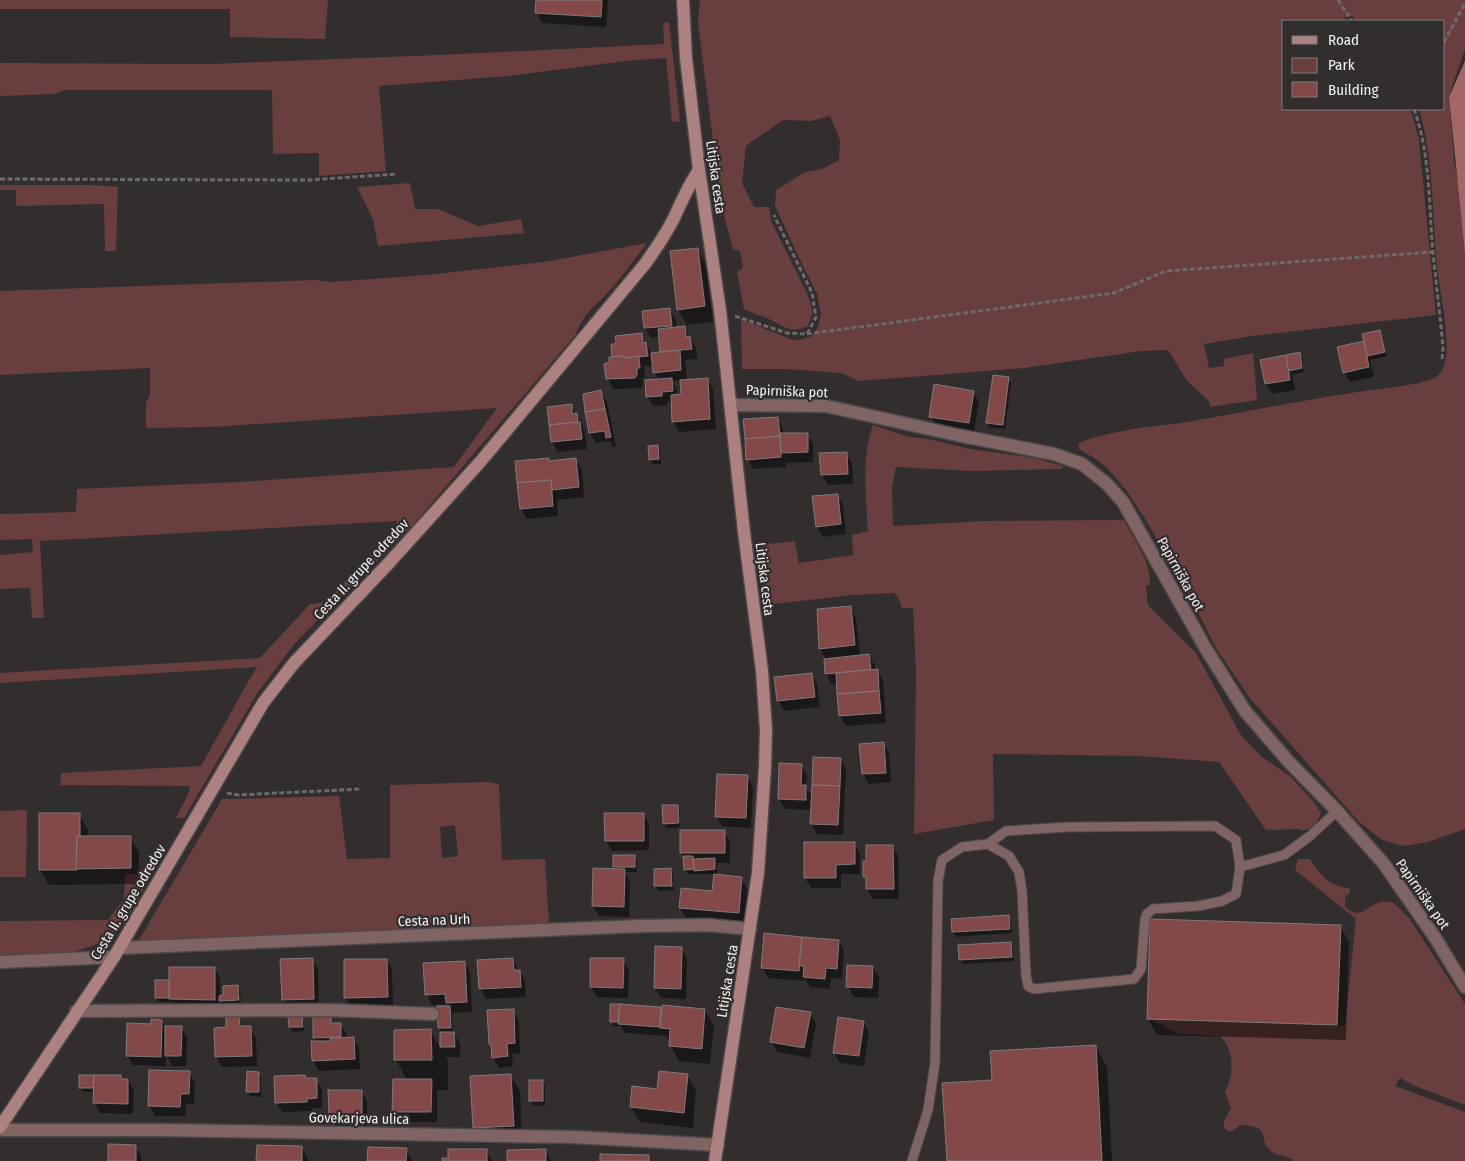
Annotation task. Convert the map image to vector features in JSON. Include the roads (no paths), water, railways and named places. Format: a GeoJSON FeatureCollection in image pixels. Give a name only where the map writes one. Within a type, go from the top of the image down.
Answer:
{"type":"FeatureCollection","features":[{"type":"Feature","properties":{"kind":"street","name":"Litijska cesta"},"geometry":{"type":"LineString","coordinates":[[683,0],[686,58],[699,170],[720,310],[744,532],[762,673],[766,730],[758,874],[715,1161]]}},
{"type":"Feature","properties":{"kind":"street","name":"Cesta II. grupe odredov"},"geometry":{"type":"LineString","coordinates":[[0,1128],[116,953],[263,703],[294,663],[388,564],[481,461],[645,264],[673,220],[690,184],[699,170]]}},
{"type":"Feature","properties":{"kind":"street","name":"Papirniška pot"},"geometry":{"type":"LineString","coordinates":[[731,405],[826,406],[1054,454],[1082,464],[1107,484],[1123,502],[1206,649],[1245,711],[1289,762],[1337,811],[1384,864],[1436,939],[1465,987]]}},
{"type":"Feature","properties":{"kind":"street","name":"Cesta na Urh"},"geometry":{"type":"LineString","coordinates":[[0,962],[116,953],[641,926],[708,925],[750,929]]}},
{"type":"Feature","properties":{"kind":"street"},"geometry":{"type":"LineString","coordinates":[[76,1012],[329,1010],[433,1014]]}},
{"type":"Feature","properties":{"kind":"street","name":"Govekarjeva ulica"},"geometry":{"type":"LineString","coordinates":[[0,1128],[563,1137],[718,1145]]}},
{"type":"Feature","properties":{"kind":"lane"},"geometry":{"type":"LineString","coordinates":[[1240,867],[1284,856],[1310,836],[1337,811]]}},
{"type":"Feature","properties":{"kind":"lane"},"geometry":{"type":"LineString","coordinates":[[912,1161],[928,1110],[935,1063],[938,881],[942,860],[962,847],[988,844],[1006,831],[1068,827],[1215,826],[1236,840],[1240,867],[1236,894],[1222,901],[1198,906],[1153,909],[1147,914],[1141,969],[1134,979],[1034,989],[1028,986],[1026,975],[1022,891],[1018,872],[1009,856],[988,844]]}}]}
